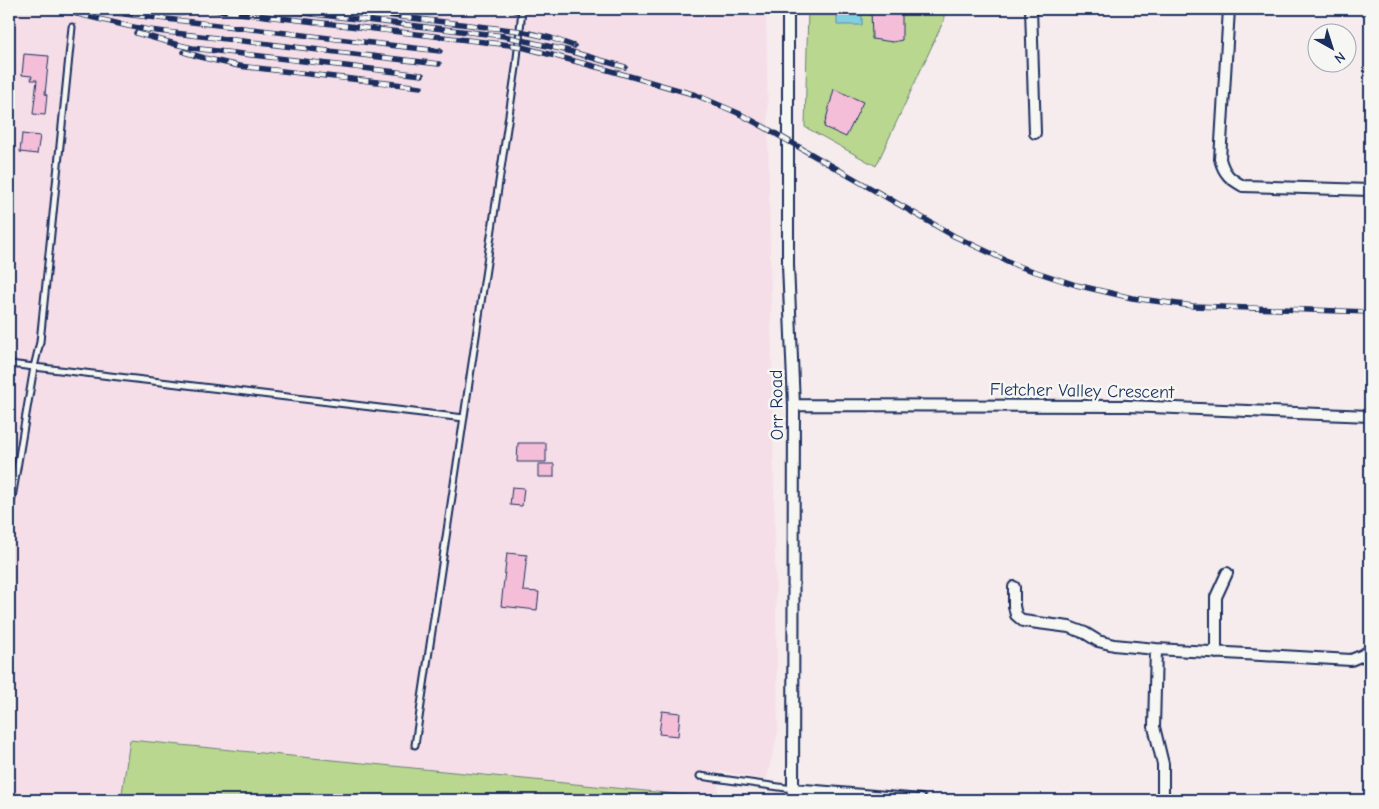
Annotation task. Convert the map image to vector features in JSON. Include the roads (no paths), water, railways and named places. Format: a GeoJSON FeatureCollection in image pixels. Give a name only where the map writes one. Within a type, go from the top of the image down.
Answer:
{"type":"FeatureCollection","features":[{"type":"Feature","properties":{"kind":"street","name":"Orr Road"},"geometry":{"type":"LineString","coordinates":[[788,9],[788,265],[794,405],[792,795]]}},
{"type":"Feature","properties":{"kind":"street"},"geometry":{"type":"LineString","coordinates":[[1031,9],[1035,133]]}},
{"type":"Feature","properties":{"kind":"street"},"geometry":{"type":"LineString","coordinates":[[1229,9],[1220,158],[1222,168],[1231,180],[1243,186],[1370,190]]}},
{"type":"Feature","properties":{"kind":"street","name":"Fletcher Valley Crescent"},"geometry":{"type":"LineString","coordinates":[[794,405],[1127,406],[1370,416]]}},
{"type":"Feature","properties":{"kind":"street"},"geometry":{"type":"LineString","coordinates":[[1216,653],[1216,597],[1227,573]]}},
{"type":"Feature","properties":{"kind":"street"},"geometry":{"type":"LineString","coordinates":[[1014,587],[1016,615],[1023,621],[1069,627],[1085,633],[1098,641],[1114,645],[1216,653],[1351,660],[1370,650]]}},
{"type":"Feature","properties":{"kind":"street"},"geometry":{"type":"LineString","coordinates":[[1156,649],[1154,727],[1163,764],[1163,800]]}},
{"type":"Feature","properties":{"kind":"street"},"geometry":{"type":"LineString","coordinates":[[792,795],[921,800]]}},
{"type":"Feature","properties":{"kind":"lane"},"geometry":{"type":"LineString","coordinates":[[415,745],[516,68],[522,10],[515,9]]}},
{"type":"Feature","properties":{"kind":"lane"},"geometry":{"type":"LineString","coordinates":[[9,516],[34,367],[40,342],[72,27]]}},
{"type":"Feature","properties":{"kind":"lane"},"geometry":{"type":"LineString","coordinates":[[9,364],[464,418]]}},
{"type":"Feature","properties":{"kind":"lane"},"geometry":{"type":"LineString","coordinates":[[700,776],[792,795]]}},
{"type":"Feature","properties":{"kind":"water"},"geometry":{"type":"Polygon","coordinates":[[[837,9],[862,9],[862,25],[837,25],[837,9]]]}},
{"type":"Feature","properties":{"kind":"railway"},"geometry":{"type":"LineString","coordinates":[[57,9],[149,30],[439,64]]}},
{"type":"Feature","properties":{"kind":"railway"},"geometry":{"type":"LineString","coordinates":[[143,9],[183,13]]}},
{"type":"Feature","properties":{"kind":"railway"},"geometry":{"type":"LineString","coordinates":[[205,9],[518,46],[696,95],[738,113],[764,127],[954,236],[1018,266],[1076,285],[1132,298],[1193,306],[1370,312]]}},
{"type":"Feature","properties":{"kind":"railway"},"geometry":{"type":"LineString","coordinates":[[270,9],[504,36],[565,50],[625,67]]}},
{"type":"Feature","properties":{"kind":"railway"},"geometry":{"type":"LineString","coordinates":[[335,9],[520,31],[551,38],[574,46]]}},
{"type":"Feature","properties":{"kind":"railway"},"geometry":{"type":"LineString","coordinates":[[90,10],[440,51]]}},
{"type":"Feature","properties":{"kind":"railway"},"geometry":{"type":"LineString","coordinates":[[136,33],[192,48],[422,75]]}},
{"type":"Feature","properties":{"kind":"railway"},"geometry":{"type":"LineString","coordinates":[[184,52],[239,66],[421,87]]}}]}
